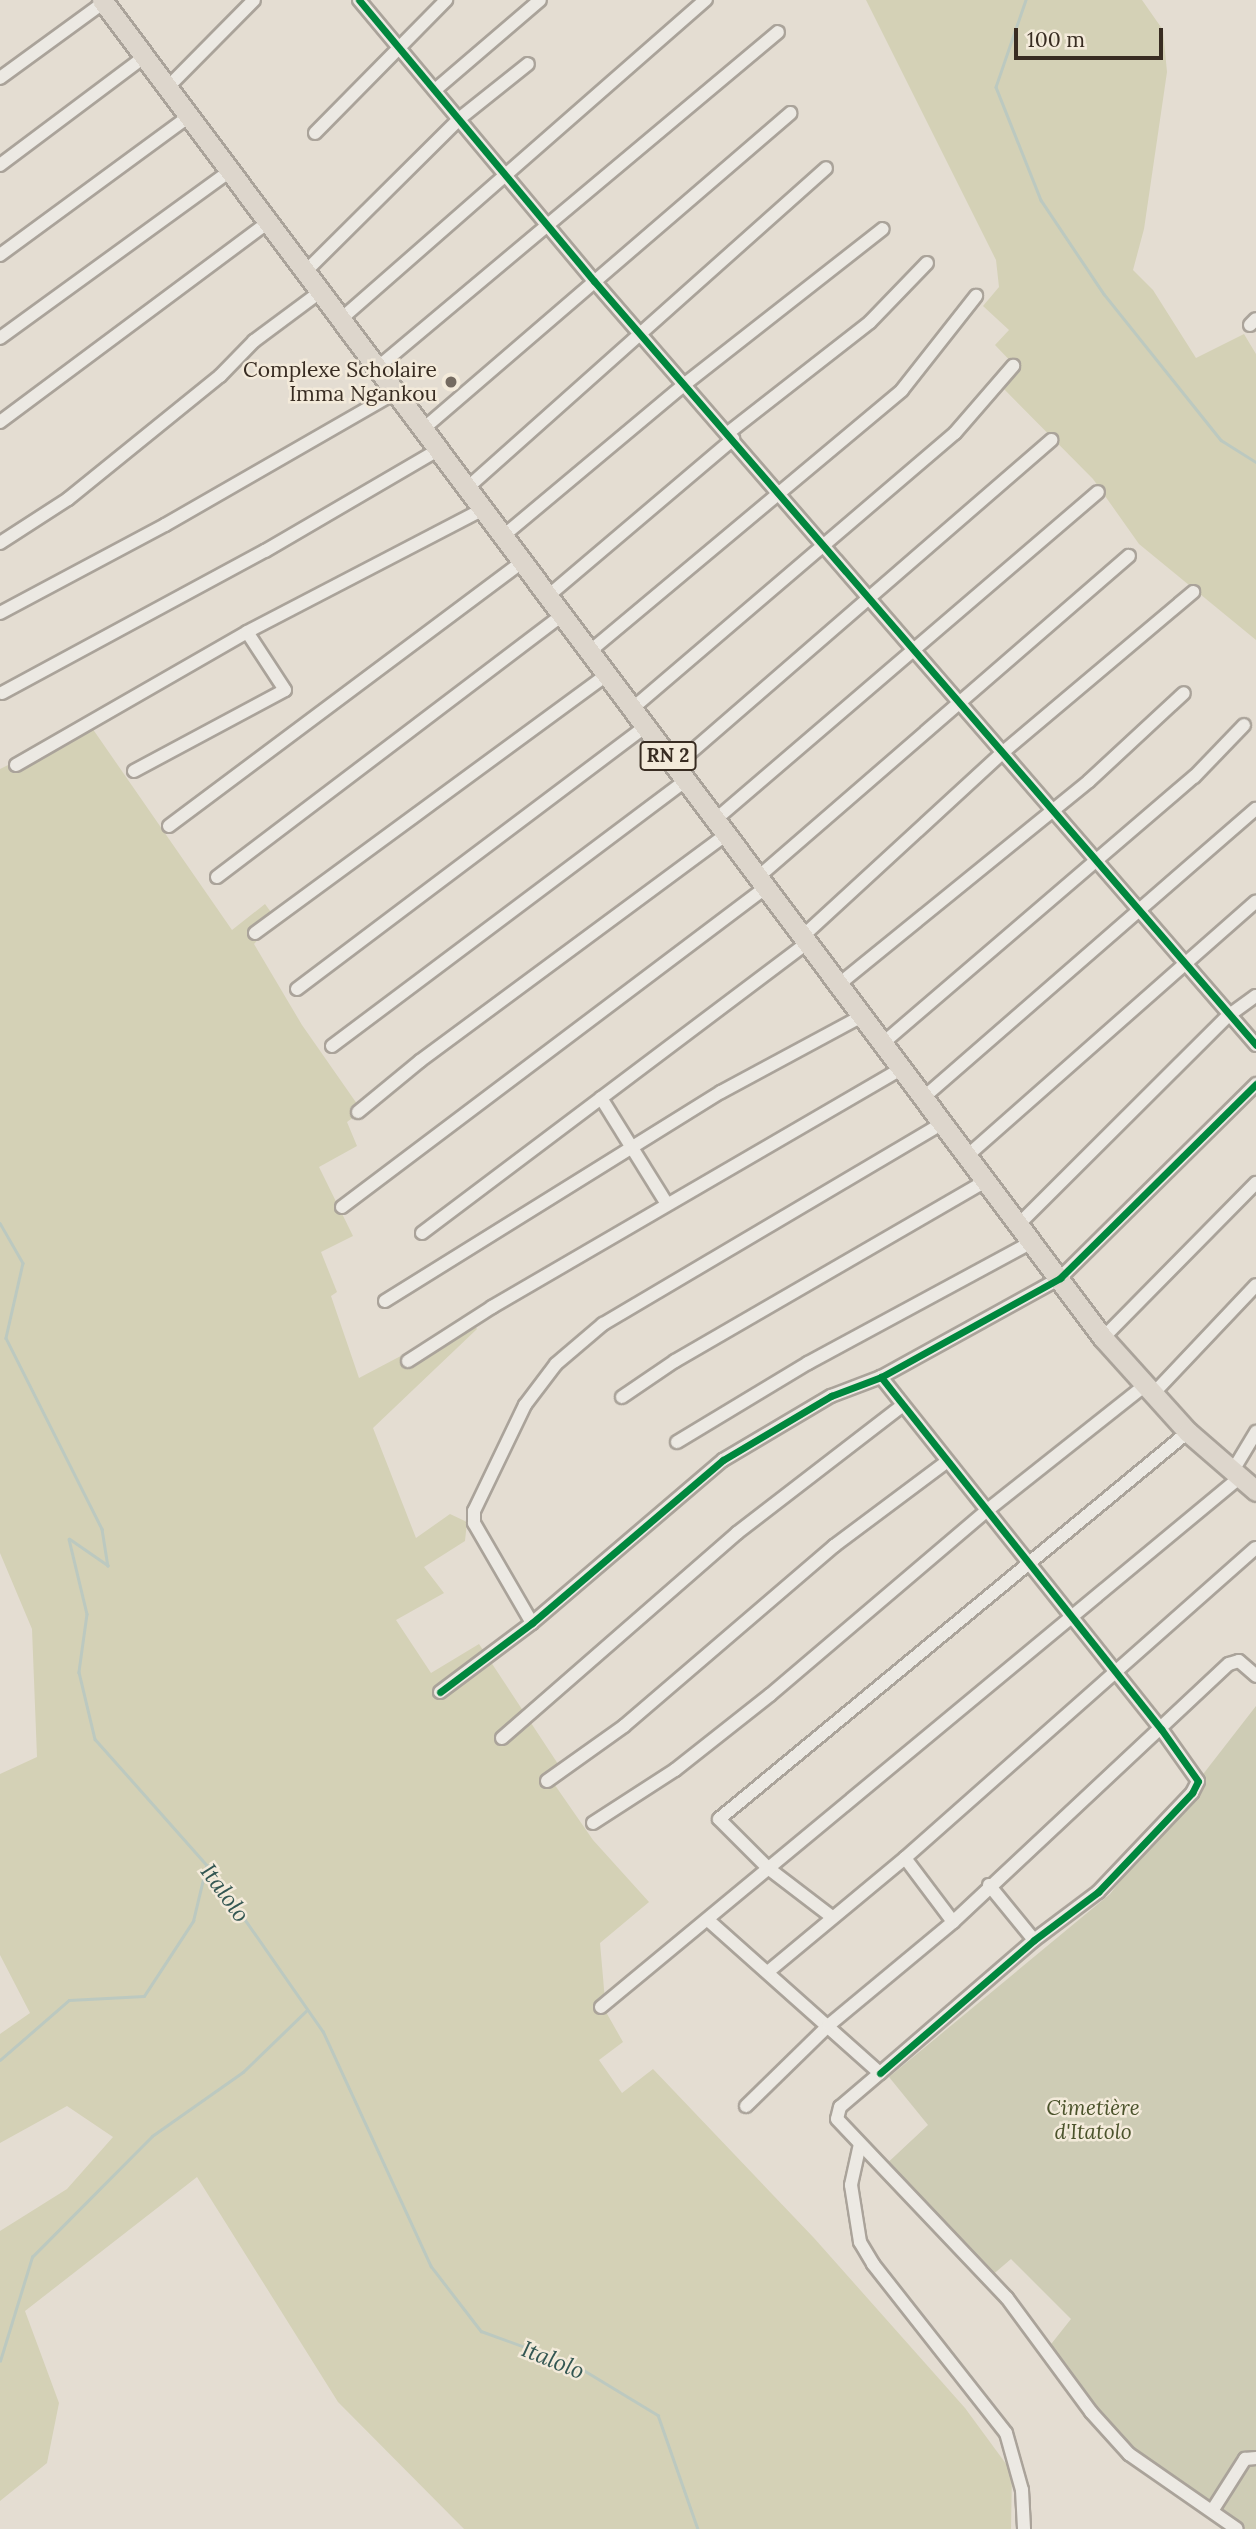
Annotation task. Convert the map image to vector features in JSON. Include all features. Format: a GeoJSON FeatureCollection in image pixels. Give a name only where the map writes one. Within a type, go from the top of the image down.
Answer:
{"type":"FeatureCollection","features":[{"type":"Feature","properties":{"kind":"highway","name":"RN 2"},"geometry":{"type":"LineString","coordinates":[[104,1],[436,451],[633,708],[900,1070],[943,1123],[1103,1338],[1188,1432],[1256,1491]]}},
{"type":"Feature","properties":{"kind":"street"},"geometry":{"type":"LineString","coordinates":[[168,87],[254,0]]}},
{"type":"Feature","properties":{"kind":"street"},"geometry":{"type":"LineString","coordinates":[[359,0],[594,281],[778,490],[866,597],[961,703],[1093,862],[1256,1045]]}},
{"type":"Feature","properties":{"kind":"street"},"geometry":{"type":"LineString","coordinates":[[315,133],[398,45],[446,0]]}},
{"type":"Feature","properties":{"kind":"street"},"geometry":{"type":"LineString","coordinates":[[435,90],[540,0]]}},
{"type":"Feature","properties":{"kind":"street"},"geometry":{"type":"LineString","coordinates":[[341,319],[508,176],[706,0]]}},
{"type":"Feature","properties":{"kind":"street"},"geometry":{"type":"LineString","coordinates":[[0,78],[104,1]]}},
{"type":"Feature","properties":{"kind":"street"},"geometry":{"type":"LineString","coordinates":[[377,368],[550,228],[778,32]]}},
{"type":"Feature","properties":{"kind":"street"},"geometry":{"type":"LineString","coordinates":[[0,165],[144,57]]}},
{"type":"Feature","properties":{"kind":"street"},"geometry":{"type":"LineString","coordinates":[[304,273],[459,119],[528,64]]}},
{"type":"Feature","properties":{"kind":"street"},"geometry":{"type":"LineString","coordinates":[[422,430],[790,113]]}},
{"type":"Feature","properties":{"kind":"street"},"geometry":{"type":"LineString","coordinates":[[0,255],[188,117]]}},
{"type":"Feature","properties":{"kind":"street"},"geometry":{"type":"LineString","coordinates":[[466,489],[826,168]]}},
{"type":"Feature","properties":{"kind":"street"},"geometry":{"type":"LineString","coordinates":[[0,338],[230,171]]}},
{"type":"Feature","properties":{"kind":"street"},"geometry":{"type":"LineString","coordinates":[[0,422],[267,223]]}},
{"type":"Feature","properties":{"kind":"street"},"geometry":{"type":"LineString","coordinates":[[502,537],[685,384],[883,229]]}},
{"type":"Feature","properties":{"kind":"street"},"geometry":{"type":"LineString","coordinates":[[548,596],[730,436],[870,322],[928,263]]}},
{"type":"Feature","properties":{"kind":"street"},"geometry":{"type":"LineString","coordinates":[[0,543],[78,491],[220,376],[254,341],[320,292]]}},
{"type":"Feature","properties":{"kind":"street"},"geometry":{"type":"LineString","coordinates":[[589,652],[778,490],[902,390],[976,296]]}},
{"type":"Feature","properties":{"kind":"street"},"geometry":{"type":"LineString","coordinates":[[633,708],[955,433],[1013,366]]}},
{"type":"Feature","properties":{"kind":"street"},"geometry":{"type":"LineString","coordinates":[[0,613],[165,525],[395,393]]}},
{"type":"Feature","properties":{"kind":"street"},"geometry":{"type":"LineString","coordinates":[[332,1046],[680,773],[866,597],[1051,440]]}},
{"type":"Feature","properties":{"kind":"street"},"geometry":{"type":"LineString","coordinates":[[2,693],[265,551],[436,451]]}},
{"type":"Feature","properties":{"kind":"street"},"geometry":{"type":"LineString","coordinates":[[358,1112],[419,1061],[720,827],[914,649],[1098,492]]}},
{"type":"Feature","properties":{"kind":"street"},"geometry":{"type":"LineString","coordinates":[[16,765],[247,632],[481,510]]}},
{"type":"Feature","properties":{"kind":"street"},"geometry":{"type":"LineString","coordinates":[[342,1207],[761,883],[1129,556]]}},
{"type":"Feature","properties":{"kind":"street"},"geometry":{"type":"LineString","coordinates":[[169,826],[522,562]]}},
{"type":"Feature","properties":{"kind":"street"},"geometry":{"type":"LineString","coordinates":[[422,1233],[805,940],[1002,754],[1193,592]]}},
{"type":"Feature","properties":{"kind":"street"},"geometry":{"type":"LineString","coordinates":[[216,877],[562,615]]}},
{"type":"Feature","properties":{"kind":"street"},"geometry":{"type":"LineString","coordinates":[[134,771],[285,690],[247,632]]}},
{"type":"Feature","properties":{"kind":"street"},"geometry":{"type":"LineString","coordinates":[[255,933],[607,674]]}},
{"type":"Feature","properties":{"kind":"street"},"geometry":{"type":"LineString","coordinates":[[838,985],[1051,810],[1184,693]]}},
{"type":"Feature","properties":{"kind":"street"},"geometry":{"type":"LineString","coordinates":[[882,1044],[1194,777],[1244,725]]}},
{"type":"Feature","properties":{"kind":"street"},"geometry":{"type":"LineString","coordinates":[[297,989],[646,726]]}},
{"type":"Feature","properties":{"kind":"street"},"geometry":{"type":"LineString","coordinates":[[923,1098],[1256,808]]}},
{"type":"Feature","properties":{"kind":"street"},"geometry":{"type":"LineString","coordinates":[[967,1156],[1186,966],[1256,901]]}},
{"type":"Feature","properties":{"kind":"street"},"geometry":{"type":"LineString","coordinates":[[1019,1224],[1228,1016],[1256,996]]}},
{"type":"Feature","properties":{"kind":"street"},"geometry":{"type":"LineString","coordinates":[[385,1301],[632,1146],[862,1016]]}},
{"type":"Feature","properties":{"kind":"street"},"geometry":{"type":"LineString","coordinates":[[408,1361],[667,1204],[900,1070]]}},
{"type":"Feature","properties":{"kind":"street"},"geometry":{"type":"LineString","coordinates":[[440,1692],[532,1623],[723,1460],[831,1396],[881,1377],[1060,1278],[1256,1084]]}},
{"type":"Feature","properties":{"kind":"street"},"geometry":{"type":"LineString","coordinates":[[601,1098],[667,1204]]}},
{"type":"Feature","properties":{"kind":"street"},"geometry":{"type":"LineString","coordinates":[[532,1623],[474,1523],[474,1511],[526,1405],[556,1364],[603,1324],[943,1123]]}},
{"type":"Feature","properties":{"kind":"street"},"geometry":{"type":"LineString","coordinates":[[622,1397],[675,1361],[985,1181]]}},
{"type":"Feature","properties":{"kind":"street"},"geometry":{"type":"LineString","coordinates":[[1103,1338],[1256,1183]]}},
{"type":"Feature","properties":{"kind":"street"},"geometry":{"type":"LineString","coordinates":[[677,1442],[808,1363],[1032,1242]]}},
{"type":"Feature","properties":{"kind":"street"},"geometry":{"type":"LineString","coordinates":[[593,1824],[675,1770],[749,1712],[985,1512],[1148,1390],[1256,1285]]}},
{"type":"Feature","properties":{"kind":"street"},"geometry":{"type":"LineString","coordinates":[[881,1377],[945,1464],[1197,1776],[1192,1793],[1098,1892],[1034,1940],[836,2113],[860,2144],[1007,2298],[1091,2412],[1129,2454],[1237,2529]]}},
{"type":"Feature","properties":{"kind":"street"},"geometry":{"type":"LineString","coordinates":[[502,1738],[737,1533],[902,1406]]}},
{"type":"Feature","properties":{"kind":"street"},"geometry":{"type":"LineString","coordinates":[[832,1917],[768,1868],[719,1819],[1188,1432]]}},
{"type":"Feature","properties":{"kind":"street"},"geometry":{"type":"LineString","coordinates":[[601,2007],[1071,1621],[1236,1475],[1256,1432]]}},
{"type":"Feature","properties":{"kind":"street"},"geometry":{"type":"LineString","coordinates":[[547,1781],[624,1726],[834,1546],[945,1464]]}},
{"type":"Feature","properties":{"kind":"street"},"geometry":{"type":"LineString","coordinates":[[769,1971],[905,1858],[1256,1548]]}},
{"type":"Feature","properties":{"kind":"street"},"geometry":{"type":"LineString","coordinates":[[746,2106],[829,2025],[953,1922],[989,1885],[1229,1664],[1239,1661],[1256,1676]]}},
{"type":"Feature","properties":{"kind":"street"},"geometry":{"type":"LineString","coordinates":[[905,1858],[953,1922]]}},
{"type":"Feature","properties":{"kind":"street"},"geometry":{"type":"LineString","coordinates":[[989,1885],[1034,1940]]}},
{"type":"Feature","properties":{"kind":"street"},"geometry":{"type":"LineString","coordinates":[[708,1920],[769,1971],[880,2073]]}},
{"type":"Feature","properties":{"kind":"street"},"geometry":{"type":"LineString","coordinates":[[860,2144],[851,2185],[860,2242],[873,2264],[1006,2432],[1022,2490],[1024,2529]]}},
{"type":"Feature","properties":{"kind":"street"},"geometry":{"type":"LineString","coordinates":[[1212,2511],[1245,2459],[1256,2458]]}},
{"type":"Feature","properties":{"kind":"shaded area"},"geometry":{"type":"Polygon","coordinates":[[[866,0],[1142,0],[1163,30],[1167,72],[1144,229],[1133,270],[1153,290],[1196,358],[1244,334],[1256,354],[1256,640],[1139,544],[1093,479],[1002,387],[1018,369],[995,345],[1009,330],[983,306],[999,287],[996,260],[866,0]]]}},
{"type":"Feature","properties":{"kind":"shaded area"},"geometry":{"type":"Polygon","coordinates":[[[90,725],[232,930],[265,904],[276,919],[254,944],[302,1025],[362,1111],[347,1122],[357,1146],[319,1167],[353,1236],[321,1252],[337,1292],[331,1296],[359,1378],[433,1339],[468,1313],[477,1329],[373,1428],[416,1538],[450,1514],[467,1522],[465,1541],[424,1567],[444,1593],[396,1620],[431,1673],[479,1644],[560,1767],[550,1778],[593,1840],[649,1902],[600,1943],[606,2012],[623,2042],[599,2060],[622,2093],[653,2069],[814,2238],[965,2408],[1012,2472],[1011,2529],[464,2529],[338,2402],[197,2177],[25,2311],[59,2403],[47,2463],[0,2501],[0,2231],[67,2189],[113,2137],[67,2106],[0,2143],[0,2034],[30,2013],[0,1955],[0,1774],[37,1757],[32,1629],[0,1553],[0,769],[90,725]]]}},
{"type":"Feature","properties":{"kind":"green space","name":"Cimetière d'Itatolo"},"geometry":{"type":"Polygon","coordinates":[[[1256,1706],[1256,2529],[1225,2529],[1195,2509],[1090,2408],[1048,2348],[1071,2319],[1011,2259],[990,2277],[881,2169],[928,2125],[889,2077],[1110,1894],[1256,1706]]]}},
{"type":"Feature","properties":{"kind":"waterway"},"geometry":{"type":"LineString","coordinates":[[1026,0],[996,87],[1041,200],[1104,294],[1221,440],[1256,462]]}},
{"type":"Feature","properties":{"kind":"waterway","name":"Italolo"},"geometry":{"type":"LineString","coordinates":[[0,1223],[23,1263],[6,1338],[102,1529],[108,1566],[69,1539],[87,1614],[79,1672],[95,1739],[207,1865],[323,2031],[431,2266],[481,2331],[577,2366],[658,2415],[698,2529]]}},
{"type":"Feature","properties":{"kind":"waterway"},"geometry":{"type":"LineString","coordinates":[[0,2060],[69,2000],[144,1996],[193,1921],[206,1867]]}},
{"type":"Feature","properties":{"kind":"waterway"},"geometry":{"type":"LineString","coordinates":[[0,2361],[32,2257],[152,2136],[243,2072],[307,2010]]}},
{"type":"Feature","properties":{"kind":"cycle path"},"geometry":{"type":"LineString","coordinates":[[359,0],[594,281],[1256,1045]]}},
{"type":"Feature","properties":{"kind":"cycle path"},"geometry":{"type":"LineString","coordinates":[[440,1692],[532,1623],[723,1460],[831,1396],[881,1377],[1060,1278],[1256,1084]]}},
{"type":"Feature","properties":{"kind":"cycle path"},"geometry":{"type":"LineString","coordinates":[[880,2073],[1034,1940],[1098,1892],[1192,1793],[1198,1781],[1161,1729],[881,1377]]}},
{"type":"Feature","properties":{"kind":"place","name":"Complexe Scholaire Imma Ngankou"},"geometry":{"type":"Point","coordinates":[451,382]}}]}
